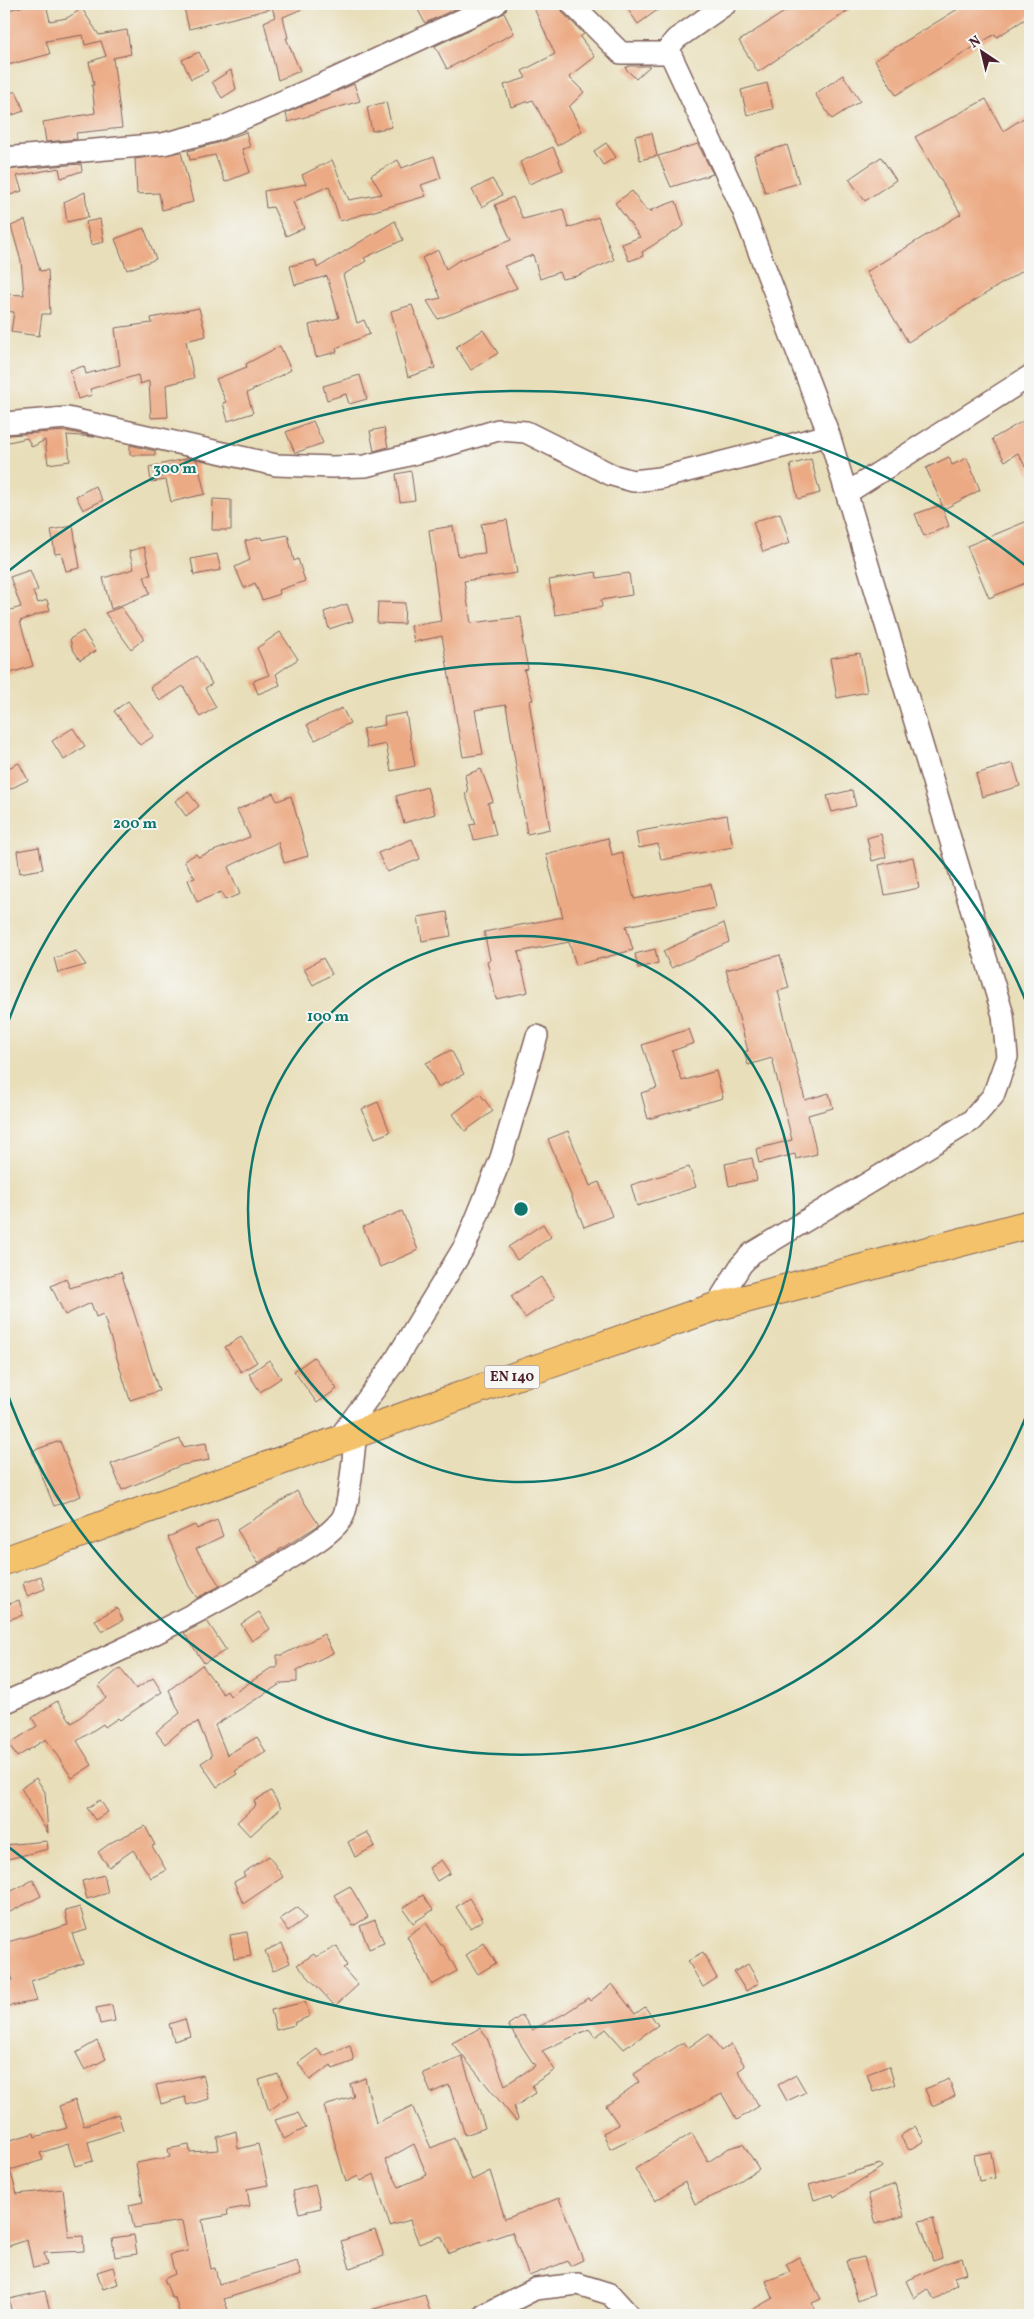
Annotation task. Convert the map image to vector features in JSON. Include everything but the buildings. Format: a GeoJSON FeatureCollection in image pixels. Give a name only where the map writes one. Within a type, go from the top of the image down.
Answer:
{"type":"FeatureCollection","features":[{"type":"Feature","properties":{"kind":"main road","name":"EN 140"},"geometry":{"type":"LineString","coordinates":[[4,1561],[524,1373],[715,1307],[1030,1224]]}},
{"type":"Feature","properties":{"kind":"street"},"geometry":{"type":"LineString","coordinates":[[4,158],[163,144],[214,131],[340,76],[496,4]]}},
{"type":"Feature","properties":{"kind":"street"},"geometry":{"type":"LineString","coordinates":[[572,4],[621,53],[670,54]]}},
{"type":"Feature","properties":{"kind":"street"},"geometry":{"type":"LineString","coordinates":[[715,1307],[740,1265],[752,1253],[971,1122],[993,1096],[1007,1058],[1003,1015],[829,435],[743,210],[670,54],[671,45],[676,39],[726,4]]}},
{"type":"Feature","properties":{"kind":"street"},"geometry":{"type":"LineString","coordinates":[[847,493],[1030,376]]}},
{"type":"Feature","properties":{"kind":"street"},"geometry":{"type":"LineString","coordinates":[[4,422],[67,418],[276,465],[332,467],[365,466],[498,430],[526,432],[612,475],[633,481],[660,478],[829,435]]}},
{"type":"Feature","properties":{"kind":"street"},"geometry":{"type":"LineString","coordinates":[[4,1703],[123,1650],[261,1577],[323,1537],[342,1519],[346,1507],[346,1438],[466,1244],[501,1158],[537,1036]]}},
{"type":"Feature","properties":{"kind":"street"},"geometry":{"type":"LineString","coordinates":[[484,2315],[535,2289],[578,2284],[610,2294],[629,2315]]}}]}
